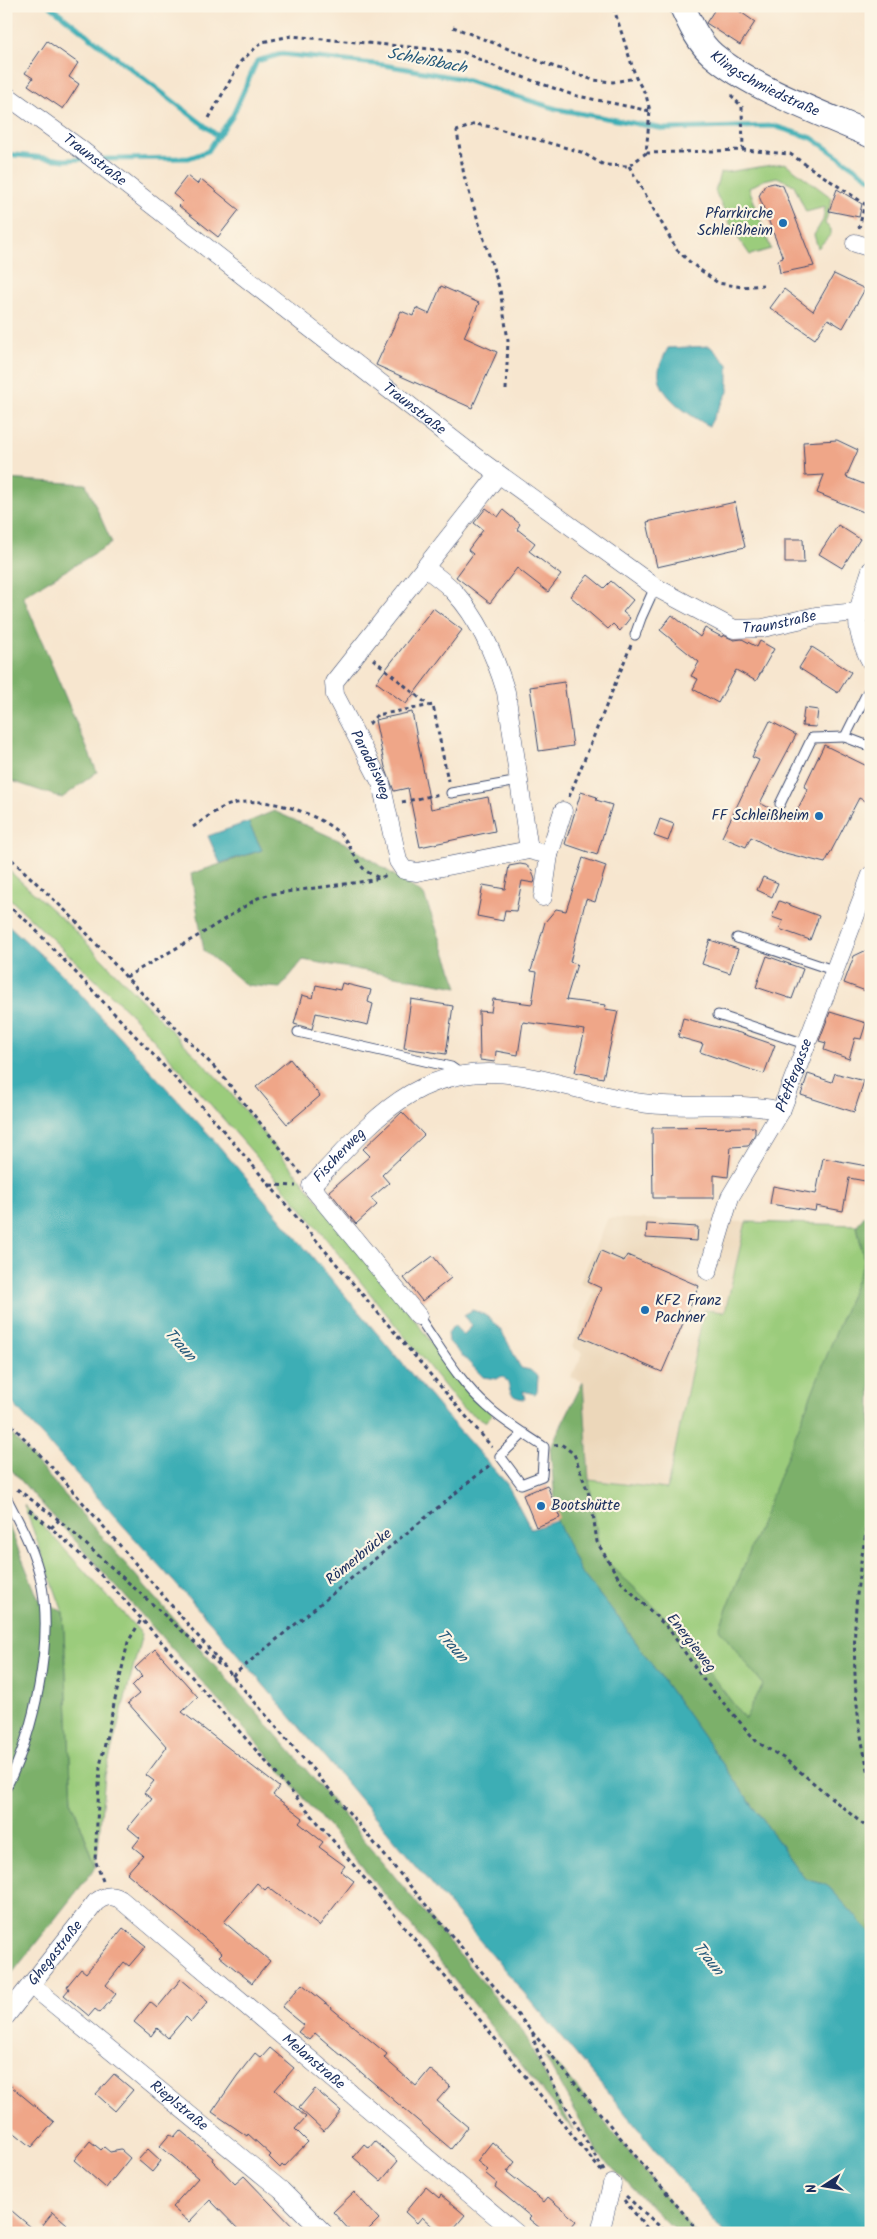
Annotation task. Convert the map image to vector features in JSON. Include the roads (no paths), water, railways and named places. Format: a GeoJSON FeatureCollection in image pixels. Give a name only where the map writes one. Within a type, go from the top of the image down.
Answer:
{"type":"FeatureCollection","features":[{"type":"Feature","properties":{"kind":"main road","name":"Klingschmiedstraße"},"geometry":{"type":"LineString","coordinates":[[682,6],[700,41],[712,54],[731,68],[755,82],[871,135]]}},
{"type":"Feature","properties":{"kind":"street","name":"Traunstraße"},"geometry":{"type":"LineString","coordinates":[[6,95],[79,148],[498,475],[655,587],[734,629],[763,628],[816,616],[857,612]]}},
{"type":"Feature","properties":{"kind":"street","name":"Paradeisweg"},"geometry":{"type":"LineString","coordinates":[[498,475],[334,682],[334,688],[335,695],[380,783],[398,861],[404,870],[417,872],[529,850]]}},
{"type":"Feature","properties":{"kind":"street"},"geometry":{"type":"LineString","coordinates":[[426,568],[461,600],[491,649],[506,692],[529,850],[550,856]]}},
{"type":"Feature","properties":{"kind":"street"},"geometry":{"type":"LineString","coordinates":[[871,570],[857,612],[859,637],[871,662]]}},
{"type":"Feature","properties":{"kind":"street"},"geometry":{"type":"LineString","coordinates":[[543,897],[550,856],[563,811]]}},
{"type":"Feature","properties":{"kind":"street","name":"Pfeffergasse"},"geometry":{"type":"LineString","coordinates":[[708,1271],[730,1197],[781,1111],[833,970],[871,875]]}},
{"type":"Feature","properties":{"kind":"street","name":"Fischerweg"},"geometry":{"type":"LineString","coordinates":[[418,1316],[311,1186],[340,1155],[396,1102],[415,1090],[432,1082],[461,1074],[498,1074],[522,1076],[659,1106],[756,1107],[781,1111]]}},
{"type":"Feature","properties":{"kind":"street","name":"Ghegastraße"},"geometry":{"type":"LineString","coordinates":[[6,2016],[96,1902],[108,1896]]}},
{"type":"Feature","properties":{"kind":"street","name":"Melanstraße"},"geometry":{"type":"LineString","coordinates":[[108,1896],[120,1899],[516,2233]]}},
{"type":"Feature","properties":{"kind":"street","name":"Rieplstraße"},"geometry":{"type":"LineString","coordinates":[[31,1985],[281,2190],[324,2233]]}},
{"type":"Feature","properties":{"kind":"street"},"geometry":{"type":"LineString","coordinates":[[600,2233],[612,2184]]}},
{"type":"Feature","properties":{"kind":"lane"},"geometry":{"type":"LineString","coordinates":[[636,635],[640,618],[655,587]]}},
{"type":"Feature","properties":{"kind":"lane"},"geometry":{"type":"LineString","coordinates":[[845,737],[867,693],[871,689]]}},
{"type":"Feature","properties":{"kind":"lane"},"geometry":{"type":"LineString","coordinates":[[780,804],[812,738],[845,737],[871,747]]}},
{"type":"Feature","properties":{"kind":"lane"},"geometry":{"type":"LineString","coordinates":[[451,794],[519,781]]}},
{"type":"Feature","properties":{"kind":"lane"},"geometry":{"type":"LineString","coordinates":[[736,938],[833,970]]}},
{"type":"Feature","properties":{"kind":"lane"},"geometry":{"type":"LineString","coordinates":[[718,1014],[805,1044]]}},
{"type":"Feature","properties":{"kind":"lane","name":"Fischerweg"},"geometry":{"type":"LineString","coordinates":[[298,1032],[450,1067],[461,1074]]}},
{"type":"Feature","properties":{"kind":"lane"},"geometry":{"type":"LineString","coordinates":[[418,1316],[460,1375],[488,1407],[544,1447],[542,1476],[521,1484],[500,1456],[524,1433]]}},
{"type":"Feature","properties":{"kind":"lane"},"geometry":{"type":"LineString","coordinates":[[6,1497],[30,1543],[42,1581],[44,1604],[44,1637],[36,1703],[18,1764],[6,1788]]}},
{"type":"Feature","properties":{"kind":"water"},"geometry":{"type":"Polygon","coordinates":[[[710,346],[728,364],[728,392],[709,426],[684,410],[668,396],[663,388],[659,370],[668,348],[710,346]]]}},
{"type":"Feature","properties":{"kind":"water"},"geometry":{"type":"Polygon","coordinates":[[[248,822],[262,850],[220,863],[208,836],[248,822]]]}},
{"type":"Feature","properties":{"kind":"water","name":"Traun"},"geometry":{"type":"Polygon","coordinates":[[[6,923],[62,974],[213,1139],[450,1420],[507,1484],[531,1529],[557,1521],[580,1571],[620,1620],[805,1879],[827,1885],[871,1933],[871,2233],[724,2233],[596,2078],[212,1624],[6,1396],[6,923]]]}},
{"type":"Feature","properties":{"kind":"water"},"geometry":{"type":"Polygon","coordinates":[[[472,1310],[482,1314],[497,1325],[521,1368],[530,1370],[538,1377],[535,1394],[523,1391],[525,1399],[514,1396],[502,1376],[497,1379],[483,1377],[449,1342],[448,1333],[454,1325],[463,1335],[472,1326],[464,1315],[472,1310]]]}},
{"type":"Feature","properties":{"kind":"waterway","name":"Schleißbach"},"geometry":{"type":"LineString","coordinates":[[50,6],[218,136],[232,117],[257,61],[281,54],[384,65],[458,78],[557,109],[665,129],[774,126],[812,138],[871,179]]}},
{"type":"Feature","properties":{"kind":"waterway"},"geometry":{"type":"LineString","coordinates":[[103,159],[189,158],[208,151],[218,136]]}},
{"type":"Feature","properties":{"kind":"waterway"},"geometry":{"type":"LineString","coordinates":[[6,154],[65,160],[84,159]]}},
{"type":"Feature","properties":{"kind":"place","name":"Pfarrkirche Schleißheim"},"geometry":{"type":"Point","coordinates":[783,223]}},
{"type":"Feature","properties":{"kind":"place","name":"FF Schleißheim"},"geometry":{"type":"Point","coordinates":[819,816]}},
{"type":"Feature","properties":{"kind":"place","name":"KFZ Franz Pachner"},"geometry":{"type":"Point","coordinates":[645,1310]}},
{"type":"Feature","properties":{"kind":"place","name":"Bootshütte"},"geometry":{"type":"Point","coordinates":[541,1506]}}]}
